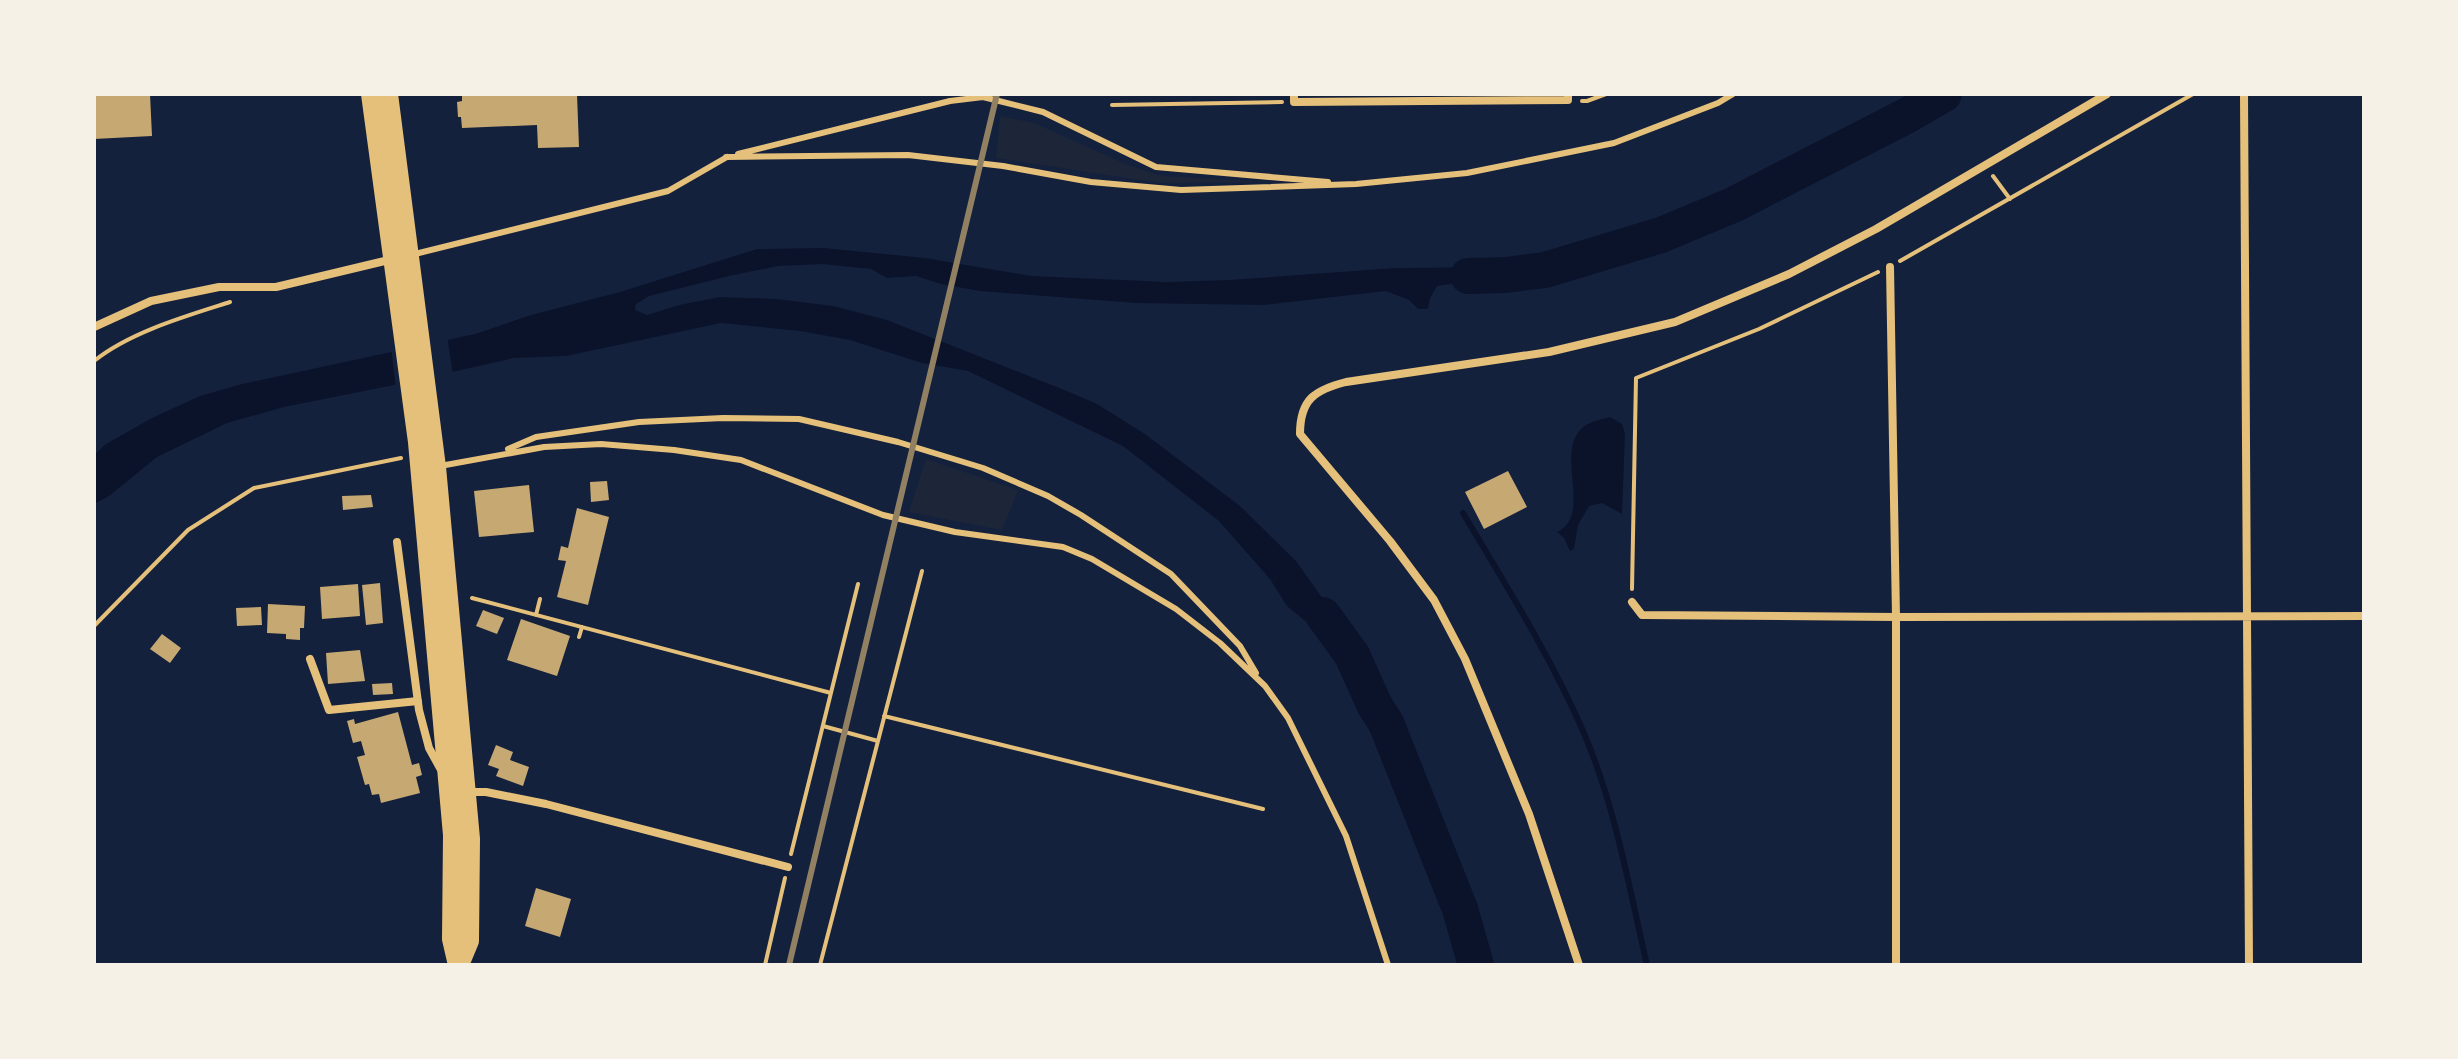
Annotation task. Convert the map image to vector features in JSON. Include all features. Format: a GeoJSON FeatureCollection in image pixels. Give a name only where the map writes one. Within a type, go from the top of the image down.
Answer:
{"type":"FeatureCollection","features":[{"type":"Feature","properties":{"kind":"highway"},"geometry":{"type":"LineString","coordinates":[[371,94],[403,265]]}},
{"type":"Feature","properties":{"kind":"highway"},"geometry":{"type":"LineString","coordinates":[[388,94],[457,786],[470,839],[469,941],[459,965]]}},
{"type":"Feature","properties":{"kind":"highway"},"geometry":{"type":"LineString","coordinates":[[424,445],[436,467],[457,786]]}},
{"type":"Feature","properties":{"kind":"street"},"geometry":{"type":"LineString","coordinates":[[1579,965],[1529,814],[1465,659],[1434,600],[1390,541],[1300,434],[1300,416],[1308,401],[1321,389],[1346,382],[1549,352],[1675,322],[1789,274],[1876,229],[2107,94]]}},
{"type":"Feature","properties":{"kind":"street"},"geometry":{"type":"LineString","coordinates":[[2244,94],[2249,965]]}},
{"type":"Feature","properties":{"kind":"street"},"geometry":{"type":"LineString","coordinates":[[1294,98],[1568,97]]}},
{"type":"Feature","properties":{"kind":"street"},"geometry":{"type":"LineString","coordinates":[[94,327],[151,301],[219,287],[276,287],[403,265]]}},
{"type":"Feature","properties":{"kind":"street"},"geometry":{"type":"LineString","coordinates":[[1890,267],[1896,617],[1896,965]]}},
{"type":"Feature","properties":{"kind":"street"},"geometry":{"type":"LineString","coordinates":[[397,542],[418,701],[429,748],[457,786],[546,804],[788,867]]}},
{"type":"Feature","properties":{"kind":"street"},"geometry":{"type":"LineString","coordinates":[[1632,602],[1642,615],[2364,616]]}},
{"type":"Feature","properties":{"kind":"street"},"geometry":{"type":"LineString","coordinates":[[310,659],[329,710],[418,701]]}},
{"type":"Feature","properties":{"kind":"lane"},"geometry":{"type":"LineString","coordinates":[[726,157],[908,155],[1003,166],[1091,182],[1181,190],[1356,184],[1467,173],[1614,143],[1718,103],[1733,94]]}},
{"type":"Feature","properties":{"kind":"lane"},"geometry":{"type":"LineString","coordinates":[[403,265],[668,191],[726,157],[950,101],[983,97],[1043,112],[1156,167],[1356,184]]}},
{"type":"Feature","properties":{"kind":"lane"},"geometry":{"type":"LineString","coordinates":[[492,455],[536,437],[639,422],[723,418],[799,419],[898,442],[983,468],[1048,496],[1171,574],[1240,646],[1288,718],[1346,836],[1388,965]]}},
{"type":"Feature","properties":{"kind":"lane"},"geometry":{"type":"LineString","coordinates":[[436,467],[544,447],[601,444],[741,460],[883,515],[955,532],[1063,547],[1092,559],[1176,609],[1220,643],[1262,683]]}},
{"type":"Feature","properties":{"kind":"path"},"geometry":{"type":"LineString","coordinates":[[1568,97],[1587,101],[1606,94]]}},
{"type":"Feature","properties":{"kind":"path"},"geometry":{"type":"LineString","coordinates":[[1632,602],[1636,378],[1759,329],[1890,267],[2193,94]]}},
{"type":"Feature","properties":{"kind":"path"},"geometry":{"type":"LineString","coordinates":[[1112,105],[1294,98]]}},
{"type":"Feature","properties":{"kind":"path"},"geometry":{"type":"LineString","coordinates":[[1984,165],[2010,199]]}},
{"type":"Feature","properties":{"kind":"path"},"geometry":{"type":"LineString","coordinates":[[94,361],[110,348],[236,300]]}},
{"type":"Feature","properties":{"kind":"path"},"geometry":{"type":"LineString","coordinates":[[94,626],[188,530],[254,488],[424,445]]}},
{"type":"Feature","properties":{"kind":"path"},"geometry":{"type":"LineString","coordinates":[[820,965],[922,571]]}},
{"type":"Feature","properties":{"kind":"path"},"geometry":{"type":"LineString","coordinates":[[765,965],[858,584]]}},
{"type":"Feature","properties":{"kind":"path"},"geometry":{"type":"LineString","coordinates":[[472,598],[831,693]]}},
{"type":"Feature","properties":{"kind":"path"},"geometry":{"type":"LineString","coordinates":[[536,615],[540,599]]}},
{"type":"Feature","properties":{"kind":"path"},"geometry":{"type":"LineString","coordinates":[[579,637],[582,627]]}},
{"type":"Feature","properties":{"kind":"path"},"geometry":{"type":"LineString","coordinates":[[884,716],[1263,809]]}},
{"type":"Feature","properties":{"kind":"path"},"geometry":{"type":"LineString","coordinates":[[823,726],[878,741]]}},
{"type":"Feature","properties":{"kind":"shaded area"},"geometry":{"type":"Polygon","coordinates":[[[1000,116],[1034,123],[1130,166],[1163,176],[1266,182],[1160,183],[996,158],[1000,116]]]}},
{"type":"Feature","properties":{"kind":"shaded area"},"geometry":{"type":"Polygon","coordinates":[[[823,248],[925,258],[1032,276],[1167,282],[1395,268],[1515,267],[1518,281],[1437,286],[1428,309],[1418,309],[1409,300],[1386,291],[1264,305],[1135,303],[980,291],[916,276],[887,278],[871,269],[823,264],[778,266],[729,276],[649,296],[636,304],[635,310],[647,315],[720,297],[776,299],[833,306],[887,320],[1097,404],[1145,434],[1240,506],[1296,561],[1360,651],[1343,661],[1315,629],[1287,606],[1270,579],[1219,521],[1123,446],[968,371],[922,363],[850,340],[800,331],[721,323],[566,356],[514,358],[284,407],[227,423],[157,457],[109,496],[94,504],[94,455],[106,444],[152,418],[200,396],[242,384],[475,334],[757,249],[823,248]]]}},
{"type":"Feature","properties":{"kind":"shaded area"},"geometry":{"type":"Polygon","coordinates":[[[1610,417],[1622,424],[1625,434],[1622,514],[1602,503],[1589,506],[1578,525],[1574,549],[1570,551],[1557,532],[1567,524],[1572,512],[1571,454],[1574,440],[1584,426],[1610,417]]]}},
{"type":"Feature","properties":{"kind":"shaded area"},"geometry":{"type":"Polygon","coordinates":[[[926,459],[1018,490],[1002,530],[909,512],[926,459]]]}},
{"type":"Feature","properties":{"kind":"pier"},"geometry":{"type":"Polygon","coordinates":[[[447,335],[453,376],[396,389],[391,347],[447,335]]]}},
{"type":"Feature","properties":{"kind":"building"},"geometry":{"type":"Polygon","coordinates":[[[94,94],[150,94],[152,136],[94,139],[94,94]]]}},
{"type":"Feature","properties":{"kind":"building"},"geometry":{"type":"Polygon","coordinates":[[[462,94],[577,94],[579,147],[538,148],[537,125],[462,128],[457,102],[462,101],[462,94]]]}},
{"type":"Feature","properties":{"kind":"building"},"geometry":{"type":"Polygon","coordinates":[[[1508,471],[1527,507],[1484,529],[1465,492],[1508,471]]]}},
{"type":"Feature","properties":{"kind":"building"},"geometry":{"type":"Polygon","coordinates":[[[607,481],[609,500],[591,502],[590,482],[607,481]]]}},
{"type":"Feature","properties":{"kind":"building"},"geometry":{"type":"Polygon","coordinates":[[[529,485],[534,532],[479,537],[474,491],[529,485]]]}},
{"type":"Feature","properties":{"kind":"building"},"geometry":{"type":"Polygon","coordinates":[[[371,495],[373,507],[343,510],[342,496],[371,495]]]}},
{"type":"Feature","properties":{"kind":"building"},"geometry":{"type":"Polygon","coordinates":[[[577,508],[609,517],[588,605],[557,597],[566,561],[558,560],[561,546],[568,548],[577,508]]]}},
{"type":"Feature","properties":{"kind":"building"},"geometry":{"type":"Polygon","coordinates":[[[380,583],[383,623],[366,625],[362,585],[380,583]]]}},
{"type":"Feature","properties":{"kind":"building"},"geometry":{"type":"Polygon","coordinates":[[[358,584],[360,616],[322,619],[320,587],[358,584]]]}},
{"type":"Feature","properties":{"kind":"building"},"geometry":{"type":"Polygon","coordinates":[[[268,604],[305,606],[300,640],[286,639],[286,634],[267,633],[268,604]]]}},
{"type":"Feature","properties":{"kind":"building"},"geometry":{"type":"Polygon","coordinates":[[[261,607],[262,625],[237,626],[236,608],[261,607]]]}},
{"type":"Feature","properties":{"kind":"building"},"geometry":{"type":"Polygon","coordinates":[[[483,610],[504,618],[497,634],[476,626],[483,610]]]}},
{"type":"Feature","properties":{"kind":"building"},"geometry":{"type":"Polygon","coordinates":[[[521,619],[570,636],[557,676],[507,660],[521,619]]]}},
{"type":"Feature","properties":{"kind":"building"},"geometry":{"type":"Polygon","coordinates":[[[162,634],[181,648],[170,663],[150,649],[162,634]]]}},
{"type":"Feature","properties":{"kind":"building"},"geometry":{"type":"Polygon","coordinates":[[[360,650],[365,681],[328,684],[326,653],[360,650]]]}},
{"type":"Feature","properties":{"kind":"building"},"geometry":{"type":"Polygon","coordinates":[[[392,683],[393,694],[373,695],[372,684],[392,683]]]}},
{"type":"Feature","properties":{"kind":"building"},"geometry":{"type":"Polygon","coordinates":[[[398,712],[412,765],[419,763],[422,775],[416,777],[420,793],[381,803],[379,794],[372,795],[369,784],[365,785],[357,757],[365,755],[361,741],[353,743],[347,721],[354,719],[355,724],[398,712]]]}},
{"type":"Feature","properties":{"kind":"building"},"geometry":{"type":"Polygon","coordinates":[[[496,745],[513,752],[510,760],[529,767],[523,786],[496,776],[499,769],[488,765],[496,745]]]}},
{"type":"Feature","properties":{"kind":"building"},"geometry":{"type":"Polygon","coordinates":[[[536,888],[571,899],[560,937],[525,926],[536,888]]]}},
{"type":"Feature","properties":{"kind":"waterway"},"geometry":{"type":"LineString","coordinates":[[1468,276],[1545,270],[1661,235],[1733,205],[1944,94]]}},
{"type":"Feature","properties":{"kind":"waterway"},"geometry":{"type":"LineString","coordinates":[[1463,513],[1542,647],[1583,731],[1613,817],[1647,965]]}},
{"type":"Feature","properties":{"kind":"waterway"},"geometry":{"type":"LineString","coordinates":[[1323,615],[1352,655],[1386,723],[1460,909],[1476,965]]}},
{"type":"Feature","properties":{"kind":"railway"},"geometry":{"type":"LineString","coordinates":[[789,965],[997,94]]}}]}
